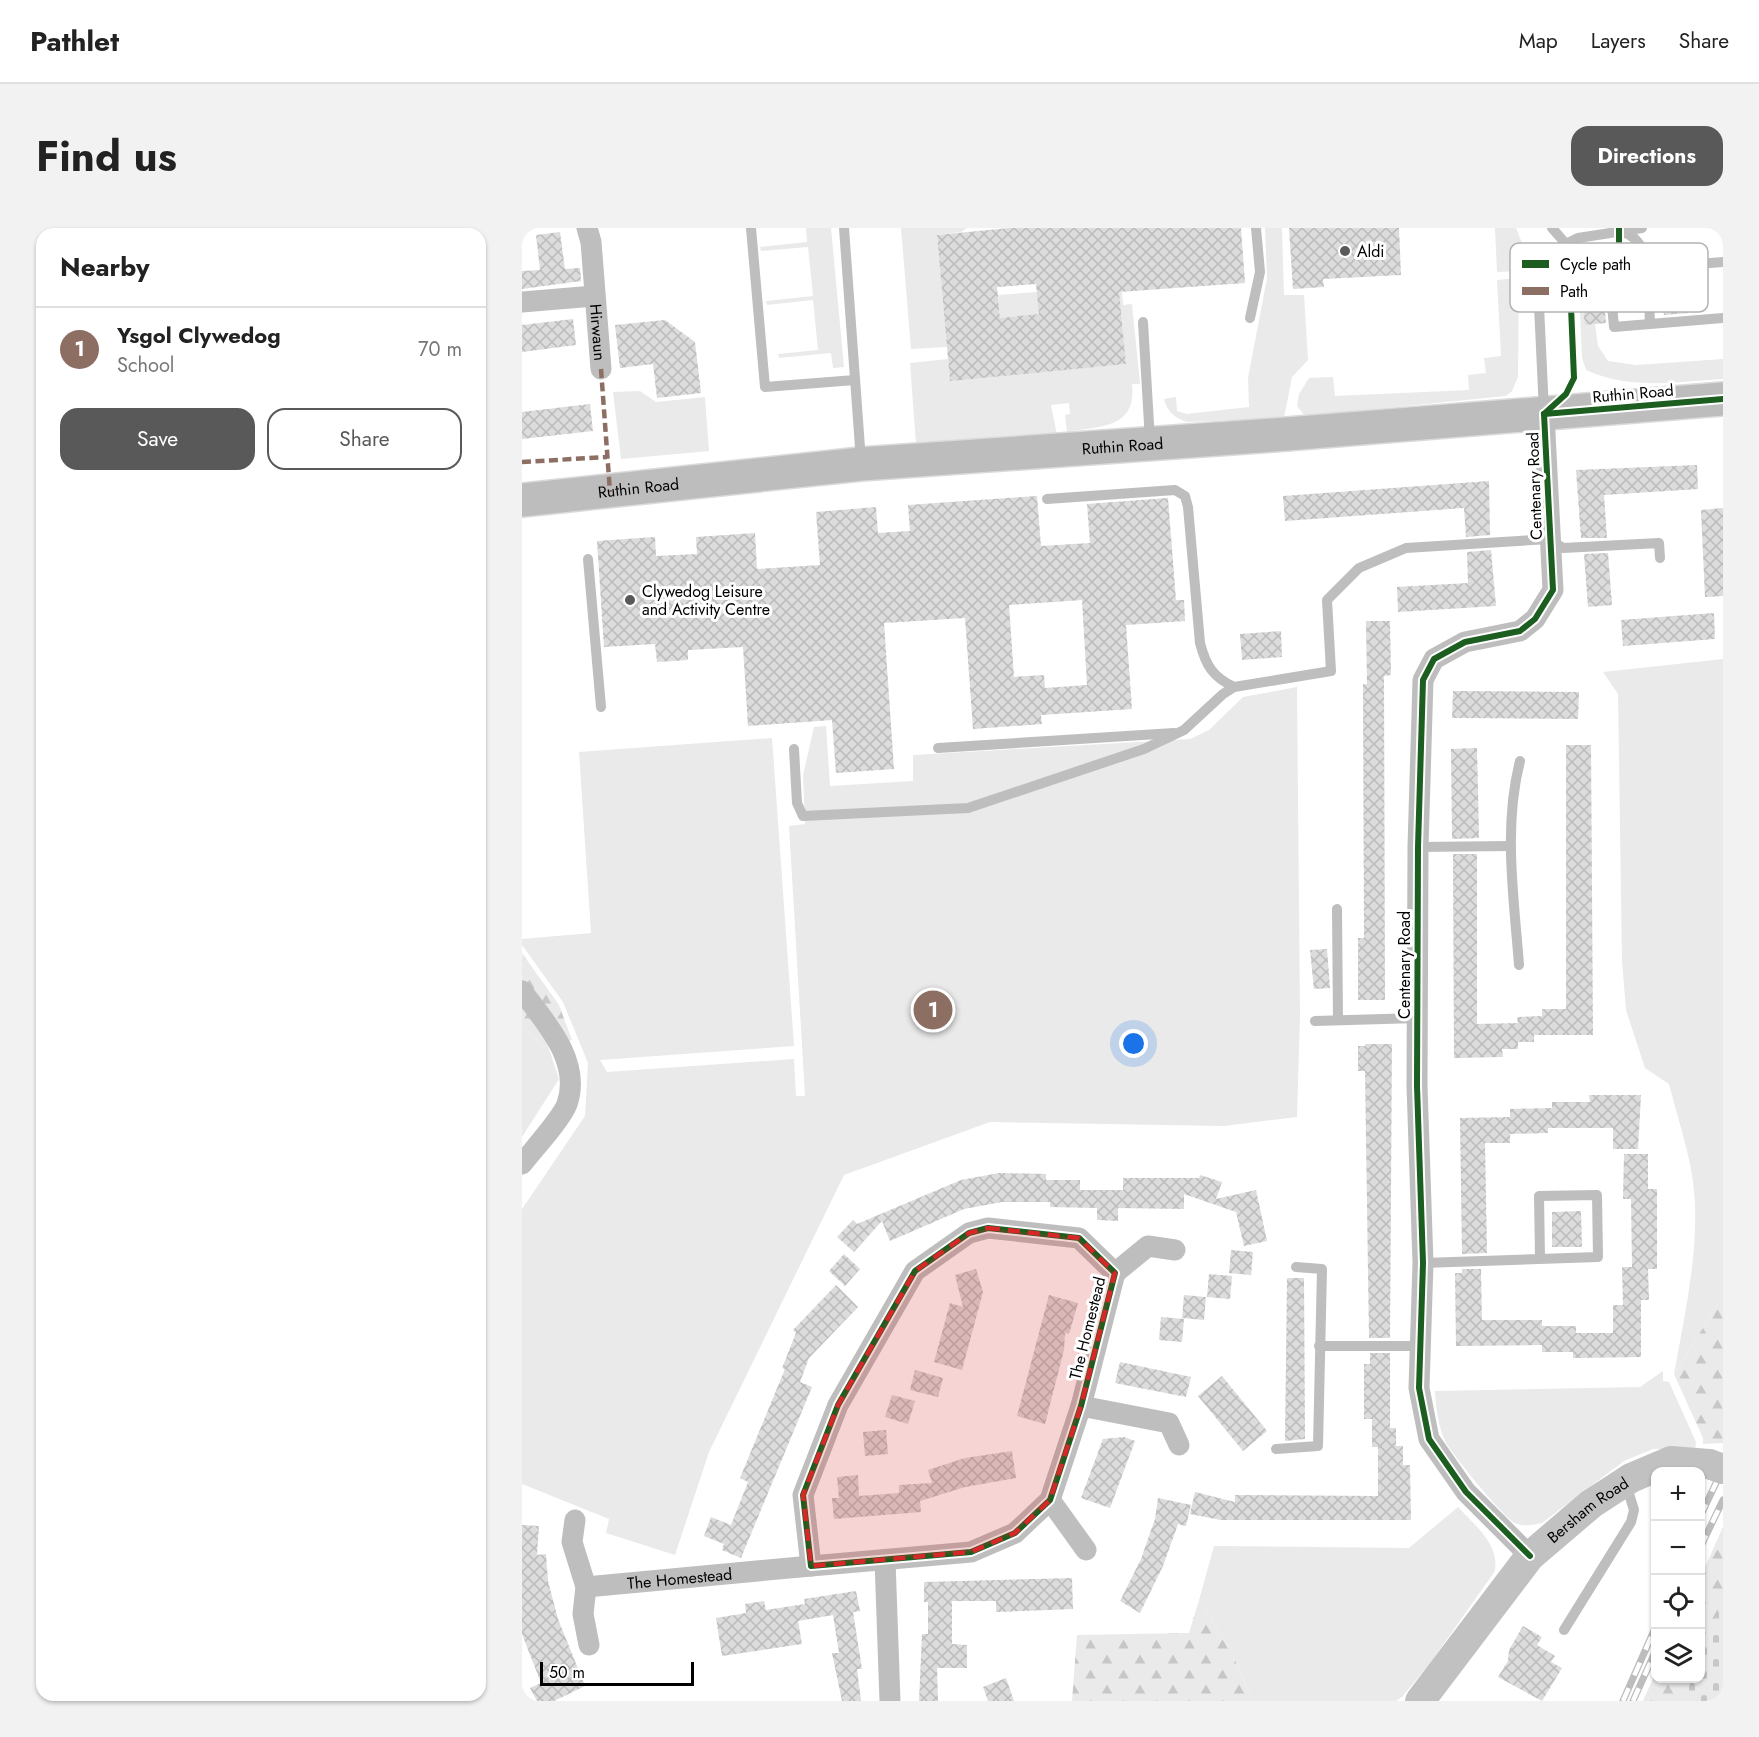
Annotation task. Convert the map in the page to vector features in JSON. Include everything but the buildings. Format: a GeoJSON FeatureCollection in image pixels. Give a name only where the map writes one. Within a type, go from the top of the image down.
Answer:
{"type":"FeatureCollection","features":[{"type":"Feature","properties":{"kind":"main road","name":"Ruthin Road"},"geometry":{"type":"LineString","coordinates":[[522,500],[861,464],[1723,399]]}},
{"type":"Feature","properties":{"kind":"main road","name":"Bersham Road"},"geometry":{"type":"LineString","coordinates":[[1420,1701],[1530,1556],[1592,1504],[1625,1481],[1671,1461],[1716,1467]]}},
{"type":"Feature","properties":{"kind":"street","name":"Hirwaun"},"geometry":{"type":"LineString","coordinates":[[587,228],[591,242],[601,369]]}},
{"type":"Feature","properties":{"kind":"street","name":"Hirwaun"},"geometry":{"type":"LineString","coordinates":[[522,302],[594,296]]}},
{"type":"Feature","properties":{"kind":"street","name":"Centenary Road"},"geometry":{"type":"LineString","coordinates":[[1530,1556],[1466,1492],[1429,1438],[1419,1388],[1423,1263],[1418,1018],[1418,848],[1423,680],[1434,659],[1465,642],[1520,631],[1535,619],[1553,590],[1544,414]]}},
{"type":"Feature","properties":{"kind":"street"},"geometry":{"type":"LineString","coordinates":[[522,991],[559,1041],[570,1073],[567,1104],[522,1164]]}},
{"type":"Feature","properties":{"kind":"street","name":"The Homestead"},"geometry":{"type":"LineString","coordinates":[[811,1566],[803,1495],[838,1405],[915,1271],[969,1233],[988,1228],[1079,1238],[1114,1273]]}},
{"type":"Feature","properties":{"kind":"street","name":"The Homestead"},"geometry":{"type":"LineString","coordinates":[[586,1587],[971,1552],[1015,1533],[1050,1500],[1082,1406],[1114,1273],[1148,1246],[1175,1250]]}},
{"type":"Feature","properties":{"kind":"street"},"geometry":{"type":"LineString","coordinates":[[1082,1406],[1169,1423],[1179,1445]]}},
{"type":"Feature","properties":{"kind":"street"},"geometry":{"type":"LineString","coordinates":[[1050,1500],[1086,1550]]}},
{"type":"Feature","properties":{"kind":"street"},"geometry":{"type":"LineString","coordinates":[[575,1520],[572,1542],[586,1587],[583,1614],[588,1645]]}},
{"type":"Feature","properties":{"kind":"street"},"geometry":{"type":"LineString","coordinates":[[885,1560],[891,1701]]}},
{"type":"Feature","properties":{"kind":"lane"},"geometry":{"type":"LineString","coordinates":[[751,228],[765,387],[855,380]]}},
{"type":"Feature","properties":{"kind":"lane"},"geometry":{"type":"LineString","coordinates":[[844,228],[861,464]]}},
{"type":"Feature","properties":{"kind":"lane"},"geometry":{"type":"LineString","coordinates":[[1250,318],[1260,273],[1256,228]]}},
{"type":"Feature","properties":{"kind":"lane"},"geometry":{"type":"LineString","coordinates":[[1552,228],[1565,243]]}},
{"type":"Feature","properties":{"kind":"lane"},"geometry":{"type":"LineString","coordinates":[[1569,243],[1591,235],[1642,228]]}},
{"type":"Feature","properties":{"kind":"lane"},"geometry":{"type":"LineString","coordinates":[[1619,230],[1635,235],[1640,243]]}},
{"type":"Feature","properties":{"kind":"lane"},"geometry":{"type":"LineString","coordinates":[[1708,263],[1723,262]]}},
{"type":"Feature","properties":{"kind":"lane"},"geometry":{"type":"LineString","coordinates":[[1539,312],[1544,414]]}},
{"type":"Feature","properties":{"kind":"lane"},"geometry":{"type":"LineString","coordinates":[[1613,312],[1614,327],[1723,318]]}},
{"type":"Feature","properties":{"kind":"lane"},"geometry":{"type":"LineString","coordinates":[[1649,312],[1650,324]]}},
{"type":"Feature","properties":{"kind":"lane"},"geometry":{"type":"LineString","coordinates":[[1143,322],[1150,444]]}},
{"type":"Feature","properties":{"kind":"lane"},"geometry":{"type":"LineString","coordinates":[[1047,498],[1174,490],[1185,496],[1188,507],[1200,644],[1206,665],[1218,680],[1234,687]]}},
{"type":"Feature","properties":{"kind":"lane"},"geometry":{"type":"LineString","coordinates":[[794,749],[799,812],[807,817],[968,808],[1144,749],[1178,732],[1234,687],[1331,671],[1327,600],[1359,567],[1406,548],[1549,539],[1563,548],[1659,543],[1660,558]]}},
{"type":"Feature","properties":{"kind":"lane"},"geometry":{"type":"LineString","coordinates":[[588,559],[602,707]]}},
{"type":"Feature","properties":{"kind":"lane"},"geometry":{"type":"LineString","coordinates":[[938,748],[1178,732]]}},
{"type":"Feature","properties":{"kind":"lane"},"geometry":{"type":"LineString","coordinates":[[1519,965],[1511,846],[1515,781],[1520,761]]}},
{"type":"Feature","properties":{"kind":"lane"},"geometry":{"type":"LineString","coordinates":[[1418,848],[1511,846]]}},
{"type":"Feature","properties":{"kind":"lane"},"geometry":{"type":"LineString","coordinates":[[1337,909],[1338,1020]]}},
{"type":"Feature","properties":{"kind":"lane"},"geometry":{"type":"LineString","coordinates":[[1315,1021],[1418,1018]]}},
{"type":"Feature","properties":{"kind":"lane"},"geometry":{"type":"LineString","coordinates":[[1423,1263],[1598,1257],[1597,1195],[1539,1196],[1540,1258]]}},
{"type":"Feature","properties":{"kind":"lane"},"geometry":{"type":"LineString","coordinates":[[1276,1449],[1318,1446],[1322,1269],[1296,1267]]}},
{"type":"Feature","properties":{"kind":"lane"},"geometry":{"type":"LineString","coordinates":[[1319,1346],[1420,1346]]}},
{"type":"Feature","properties":{"kind":"lane"},"geometry":{"type":"LineString","coordinates":[[1564,1630],[1632,1522],[1634,1510],[1625,1481]]}},
{"type":"Feature","properties":{"kind":"highlighted area"},"geometry":{"type":"Polygon","coordinates":[[[988,1228],[1079,1238],[1115,1273],[1081,1406],[1050,1500],[1015,1533],[971,1552],[811,1566],[803,1495],[838,1405],[915,1271],[969,1233],[988,1228]]]}},
{"type":"Feature","properties":{"kind":"green space"},"geometry":{"type":"Polygon","coordinates":[[[806,228],[831,228],[844,367],[833,368],[831,353],[779,358],[778,354],[818,350],[813,300],[767,305],[766,301],[813,296],[808,247],[761,251],[760,247],[807,242],[806,228]]]}},
{"type":"Feature","properties":{"kind":"green space"},"geometry":{"type":"Polygon","coordinates":[[[901,228],[967,228],[961,232],[937,235],[947,347],[911,349],[901,228]]]}},
{"type":"Feature","properties":{"kind":"green space"},"geometry":{"type":"Polygon","coordinates":[[[1265,228],[1282,228],[1284,295],[1304,295],[1308,360],[1292,377],[1284,418],[1186,422],[1172,414],[1164,399],[1176,397],[1177,411],[1187,414],[1249,407],[1248,378],[1267,278],[1265,228]]]}},
{"type":"Feature","properties":{"kind":"green space"},"geometry":{"type":"Polygon","coordinates":[[[1495,228],[1516,228],[1522,243],[1510,243],[1510,271],[1497,272],[1495,228]]]}},
{"type":"Feature","properties":{"kind":"green space"},"geometry":{"type":"Polygon","coordinates":[[[1510,279],[1510,312],[1519,312],[1518,377],[1512,391],[1506,396],[1305,416],[1297,406],[1299,394],[1309,378],[1333,377],[1335,396],[1469,390],[1468,375],[1486,373],[1484,358],[1501,356],[1497,280],[1510,279]]]}},
{"type":"Feature","properties":{"kind":"green space"},"geometry":{"type":"Polygon","coordinates":[[[1037,292],[1122,292],[1123,305],[1132,304],[1140,384],[1132,384],[1129,410],[1114,423],[1067,432],[1065,415],[1070,414],[1069,403],[1051,405],[1057,435],[916,444],[910,363],[948,359],[950,380],[1126,364],[1120,307],[1000,318],[998,295],[1037,292]]]}},
{"type":"Feature","properties":{"kind":"green space"},"geometry":{"type":"Polygon","coordinates":[[[1580,312],[1583,312],[1585,325],[1595,324],[1598,346],[1608,361],[1636,365],[1723,359],[1723,379],[1671,383],[1619,380],[1586,370],[1582,358],[1580,312]]]}},
{"type":"Feature","properties":{"kind":"green space"},"geometry":{"type":"Polygon","coordinates":[[[640,391],[656,402],[705,397],[709,451],[621,459],[613,392],[640,391]]]}},
{"type":"Feature","properties":{"kind":"green space"},"geometry":{"type":"Polygon","coordinates":[[[1723,659],[1723,1296],[1674,1374],[1692,1269],[1695,1226],[1694,1190],[1669,1084],[1645,1068],[1626,1010],[1622,961],[1618,694],[1603,672],[1723,659]]]}},
{"type":"Feature","properties":{"kind":"green space"},"geometry":{"type":"Polygon","coordinates":[[[1297,687],[1300,1016],[1297,1117],[1224,1126],[990,1122],[844,1175],[709,1452],[675,1555],[606,1533],[609,1519],[522,1484],[522,1209],[585,1116],[588,1063],[563,1002],[522,945],[522,939],[591,933],[579,752],[772,738],[794,1046],[600,1060],[607,1072],[794,1059],[796,1096],[805,1096],[789,826],[805,824],[803,775],[814,727],[826,726],[830,786],[913,781],[913,755],[1190,739],[1209,730],[1243,697],[1297,687]]]}},
{"type":"Feature","properties":{"kind":"green space"},"geometry":{"type":"Polygon","coordinates":[[[522,953],[559,1005],[572,1040],[544,1047],[522,1025],[522,953]]]}},
{"type":"Feature","properties":{"kind":"green space"},"geometry":{"type":"Polygon","coordinates":[[[522,1025],[544,1047],[548,1046],[559,1079],[522,1137],[522,1025]]]}},
{"type":"Feature","properties":{"kind":"green space"},"geometry":{"type":"Polygon","coordinates":[[[1723,1296],[1723,1443],[1703,1444],[1703,1438],[1674,1374],[1723,1296]]]}},
{"type":"Feature","properties":{"kind":"green space"},"geometry":{"type":"Polygon","coordinates":[[[1663,1371],[1663,1381],[1669,1382],[1696,1442],[1695,1450],[1653,1449],[1624,1461],[1539,1524],[1518,1524],[1509,1519],[1449,1448],[1439,1423],[1435,1391],[1640,1387],[1663,1371]]]}},
{"type":"Feature","properties":{"kind":"green space"},"geometry":{"type":"Polygon","coordinates":[[[1458,1507],[1490,1544],[1495,1561],[1495,1571],[1431,1662],[1402,1697],[1396,1701],[1252,1701],[1231,1650],[1199,1600],[1214,1546],[1409,1548],[1458,1507]]]}},
{"type":"Feature","properties":{"kind":"green space"},"geometry":{"type":"Polygon","coordinates":[[[1723,1527],[1723,1606],[1705,1651],[1705,1575],[1705,1567],[1723,1527]]]}},
{"type":"Feature","properties":{"kind":"green space"},"geometry":{"type":"Polygon","coordinates":[[[1723,1599],[1723,1701],[1683,1701],[1690,1683],[1705,1683],[1705,1646],[1723,1599]]]}},
{"type":"Feature","properties":{"kind":"green space"},"geometry":{"type":"Polygon","coordinates":[[[1199,1600],[1231,1650],[1252,1701],[1072,1701],[1077,1635],[1189,1633],[1199,1600]]]}},
{"type":"Feature","properties":{"kind":"green space"},"geometry":{"type":"Polygon","coordinates":[[[1651,1683],[1691,1683],[1684,1701],[1643,1701],[1651,1683]]]}},
{"type":"Feature","properties":{"kind":"railway"},"geometry":{"type":"LineString","coordinates":[[1705,1506],[1723,1468]]}},
{"type":"Feature","properties":{"kind":"railway"},"geometry":{"type":"LineString","coordinates":[[1705,1538],[1723,1500]]}},
{"type":"Feature","properties":{"kind":"railway"},"geometry":{"type":"LineString","coordinates":[[1623,1701],[1655,1629]]}},
{"type":"Feature","properties":{"kind":"railway"},"geometry":{"type":"LineString","coordinates":[[1633,1701],[1651,1661]]}},
{"type":"Feature","properties":{"kind":"marked path"},"geometry":{"type":"LineString","coordinates":[[601,369],[610,492]]}},
{"type":"Feature","properties":{"kind":"marked path"},"geometry":{"type":"LineString","coordinates":[[522,462],[607,457]]}},
{"type":"Feature","properties":{"kind":"cycle path"},"geometry":{"type":"LineString","coordinates":[[1619,228],[1619,243]]}},
{"type":"Feature","properties":{"kind":"cycle path"},"geometry":{"type":"LineString","coordinates":[[1544,414],[1566,394],[1574,378],[1571,312]]}},
{"type":"Feature","properties":{"kind":"cycle path"},"geometry":{"type":"LineString","coordinates":[[1544,414],[1723,399]]}},
{"type":"Feature","properties":{"kind":"cycle path"},"geometry":{"type":"LineString","coordinates":[[1530,1556],[1466,1492],[1429,1439],[1419,1388],[1423,1263],[1417,1086],[1418,847],[1423,680],[1434,659],[1465,642],[1520,631],[1535,619],[1553,590],[1544,414]]}},
{"type":"Feature","properties":{"kind":"cycle path"},"geometry":{"type":"LineString","coordinates":[[988,1228],[1079,1238],[1115,1273],[1081,1406],[1050,1500],[1015,1533],[971,1552],[811,1566],[803,1495],[838,1405],[915,1271],[969,1233],[988,1228]]}},
{"type":"Feature","properties":{"kind":"place","name":"Aldi"},"geometry":{"type":"Point","coordinates":[1345,251]}},
{"type":"Feature","properties":{"kind":"place","name":"Clywedog Leisure and Activity Centre"},"geometry":{"type":"Point","coordinates":[630,600]}},
{"type":"Feature","properties":{"kind":"place","name":"Ysgol Clywedog"},"geometry":{"type":"Point","coordinates":[933,1010]}}]}
